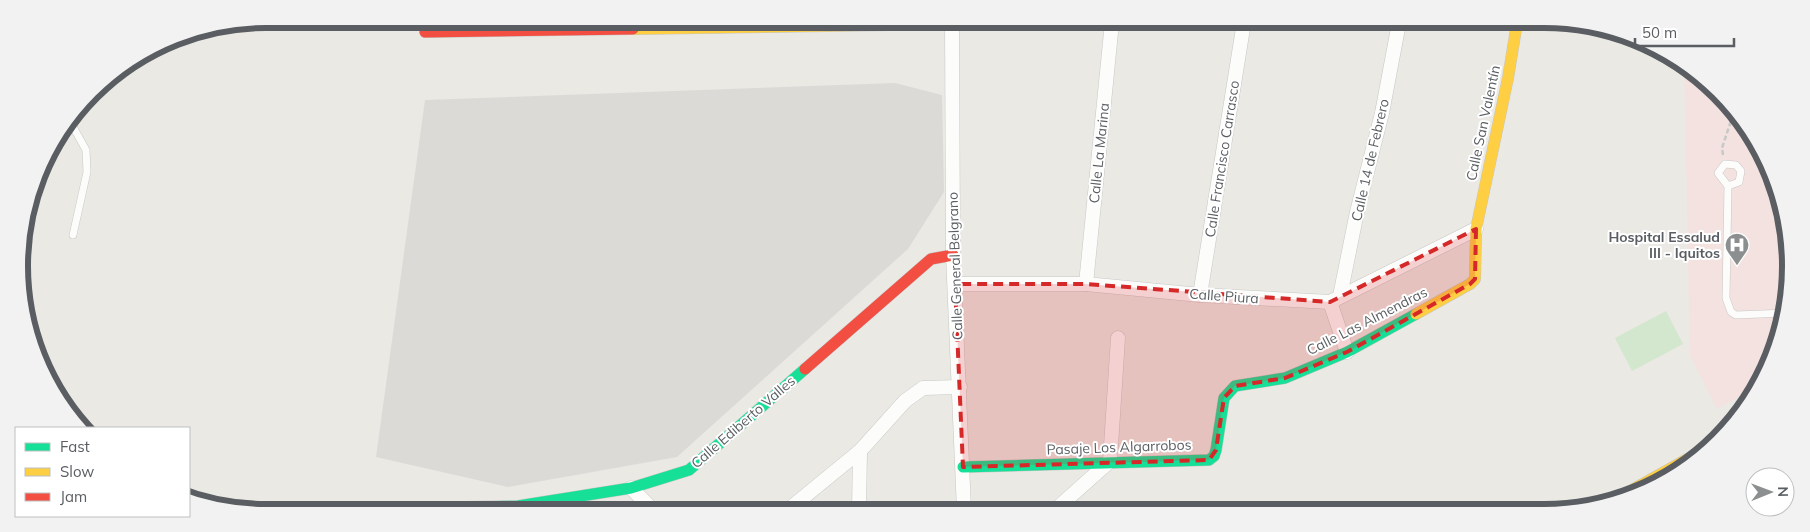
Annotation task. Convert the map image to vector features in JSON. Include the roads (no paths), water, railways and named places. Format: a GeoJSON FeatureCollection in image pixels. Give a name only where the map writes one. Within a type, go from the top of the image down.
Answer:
{"type":"FeatureCollection","features":[{"type":"Feature","properties":{"kind":"street"},"geometry":{"type":"LineString","coordinates":[[425,32],[462,28]]}},
{"type":"Feature","properties":{"kind":"street","name":"Calle General Belgrano"},"geometry":{"type":"LineString","coordinates":[[952,28],[953,255],[964,504]]}},
{"type":"Feature","properties":{"kind":"street","name":"Calle La Marina"},"geometry":{"type":"LineString","coordinates":[[1086,284],[1112,28]]}},
{"type":"Feature","properties":{"kind":"street","name":"Calle Francisco Carrasco"},"geometry":{"type":"LineString","coordinates":[[1200,295],[1243,28]]}},
{"type":"Feature","properties":{"kind":"street","name":"Calle 14 de Febrero"},"geometry":{"type":"LineString","coordinates":[[1335,299],[1382,113],[1398,28]]}},
{"type":"Feature","properties":{"kind":"street","name":"Calle San Valentín"},"geometry":{"type":"LineString","coordinates":[[1476,229],[1508,78],[1516,28]]}},
{"type":"Feature","properties":{"kind":"street","name":"Calle Piura"},"geometry":{"type":"LineString","coordinates":[[955,284],[1086,284],[1200,295],[1335,299],[1476,229]]}},
{"type":"Feature","properties":{"kind":"street","name":"Calle Las Almendras"},"geometry":{"type":"LineString","coordinates":[[1224,398],[1235,386],[1285,378],[1347,352],[1470,284],[1475,278],[1476,229]]}},
{"type":"Feature","properties":{"kind":"street","name":"Calle Ediberto Valles"},"geometry":{"type":"LineString","coordinates":[[538,504],[631,488],[689,470],[931,259],[953,255]]}},
{"type":"Feature","properties":{"kind":"street"},"geometry":{"type":"LineString","coordinates":[[1335,299],[1347,352]]}},
{"type":"Feature","properties":{"kind":"street"},"geometry":{"type":"LineString","coordinates":[[1062,504],[1110,461],[1118,338]]}},
{"type":"Feature","properties":{"kind":"street"},"geometry":{"type":"LineString","coordinates":[[795,504],[860,451],[905,401],[923,388],[960,387]]}},
{"type":"Feature","properties":{"kind":"street","name":"Pasaje Los Algarrobos"},"geometry":{"type":"LineString","coordinates":[[963,467],[1110,461],[1209,460],[1214,456],[1216,450],[1224,398]]}},
{"type":"Feature","properties":{"kind":"street"},"geometry":{"type":"LineString","coordinates":[[859,504],[860,451]]}},
{"type":"Feature","properties":{"kind":"street"},"geometry":{"type":"LineString","coordinates":[[1656,476],[1668,470]]}},
{"type":"Feature","properties":{"kind":"street"},"geometry":{"type":"LineString","coordinates":[[631,488],[647,504]]}},
{"type":"Feature","properties":{"kind":"lane"},"geometry":{"type":"LineString","coordinates":[[73,127],[86,150],[87,172],[73,235]]}},
{"type":"Feature","properties":{"kind":"lane"},"geometry":{"type":"LineString","coordinates":[[1728,186],[1739,182],[1741,171],[1736,165],[1725,164],[1718,172],[1728,186],[1726,298],[1731,312],[1736,315],[1778,312]]}},
{"type":"Feature","properties":{"kind":"place","name":"Hospital Essalud III - Iquitos"},"geometry":{"type":"Point","coordinates":[1737,266]}}]}
